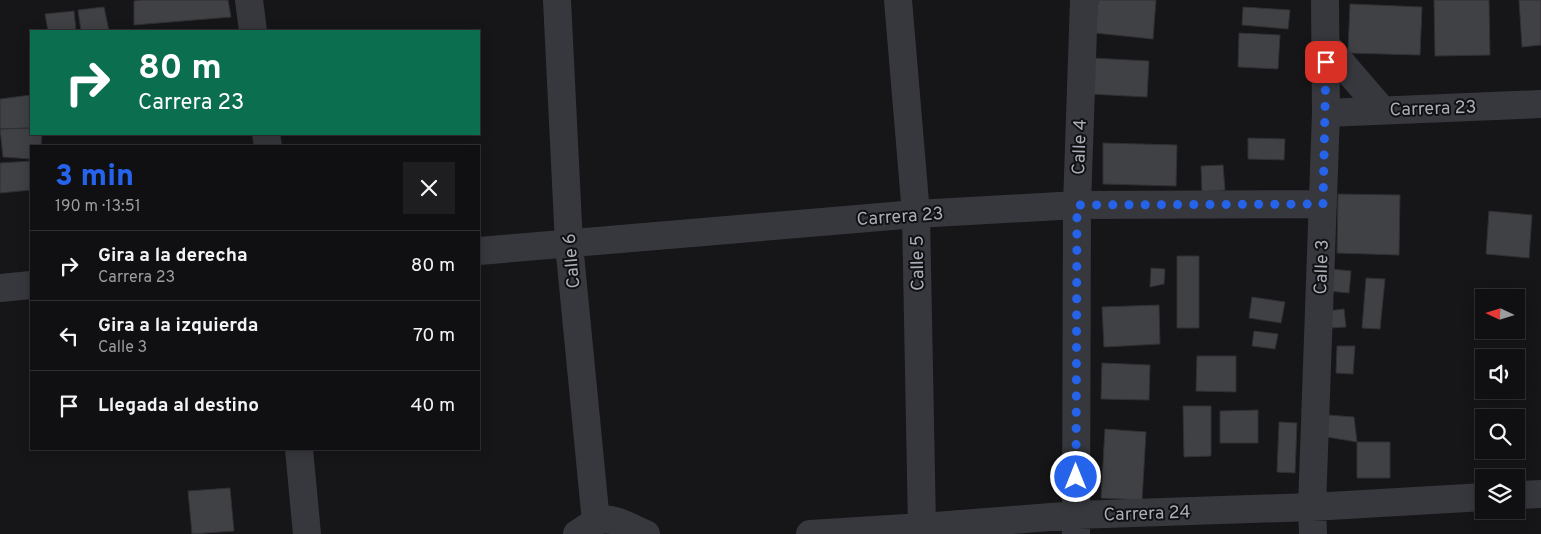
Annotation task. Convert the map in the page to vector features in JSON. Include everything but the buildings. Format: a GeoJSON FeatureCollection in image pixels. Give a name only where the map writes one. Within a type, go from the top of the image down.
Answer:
{"type":"FeatureCollection","features":[{"type":"Feature","properties":{"kind":"street"},"geometry":{"type":"LineString","coordinates":[[249,0],[253,30]]}},
{"type":"Feature","properties":{"kind":"street","name":"Calle 6"},"geometry":{"type":"LineString","coordinates":[[557,0],[569,244],[587,528]]}},
{"type":"Feature","properties":{"kind":"street","name":"Calle 5"},"geometry":{"type":"LineString","coordinates":[[898,0],[916,214],[922,528]]}},
{"type":"Feature","properties":{"kind":"street","name":"Calle 4"},"geometry":{"type":"LineString","coordinates":[[1076,525],[1077,205],[1084,0]]}},
{"type":"Feature","properties":{"kind":"street","name":"Calle 3"},"geometry":{"type":"LineString","coordinates":[[1313,534],[1312,507],[1326,113],[1325,0]]}},
{"type":"Feature","properties":{"kind":"street"},"geometry":{"type":"LineString","coordinates":[[1326,45],[1382,110]]}},
{"type":"Feature","properties":{"kind":"street","name":"Carrera 23"},"geometry":{"type":"LineString","coordinates":[[1326,113],[1541,104]]}},
{"type":"Feature","properties":{"kind":"street","name":"Carrera 23"},"geometry":{"type":"LineString","coordinates":[[480,251],[916,214],[1077,205],[1323,204]]}},
{"type":"Feature","properties":{"kind":"street"},"geometry":{"type":"LineString","coordinates":[[0,288],[30,285]]}},
{"type":"Feature","properties":{"kind":"street"},"geometry":{"type":"LineString","coordinates":[[299,450],[307,534]]}},
{"type":"Feature","properties":{"kind":"street"},"geometry":{"type":"LineString","coordinates":[[1525,495],[1541,494]]}},
{"type":"Feature","properties":{"kind":"street","name":"Carrera 24"},"geometry":{"type":"LineString","coordinates":[[810,534],[922,528],[1076,525],[1312,507],[1475,498]]}},
{"type":"Feature","properties":{"kind":"street"},"geometry":{"type":"LineString","coordinates":[[587,528],[600,520],[616,521],[646,534]]}},
{"type":"Feature","properties":{"kind":"route"},"geometry":{"type":"LineString","coordinates":[[1076,477],[1077,205],[1323,204],[1326,62]]}}]}
